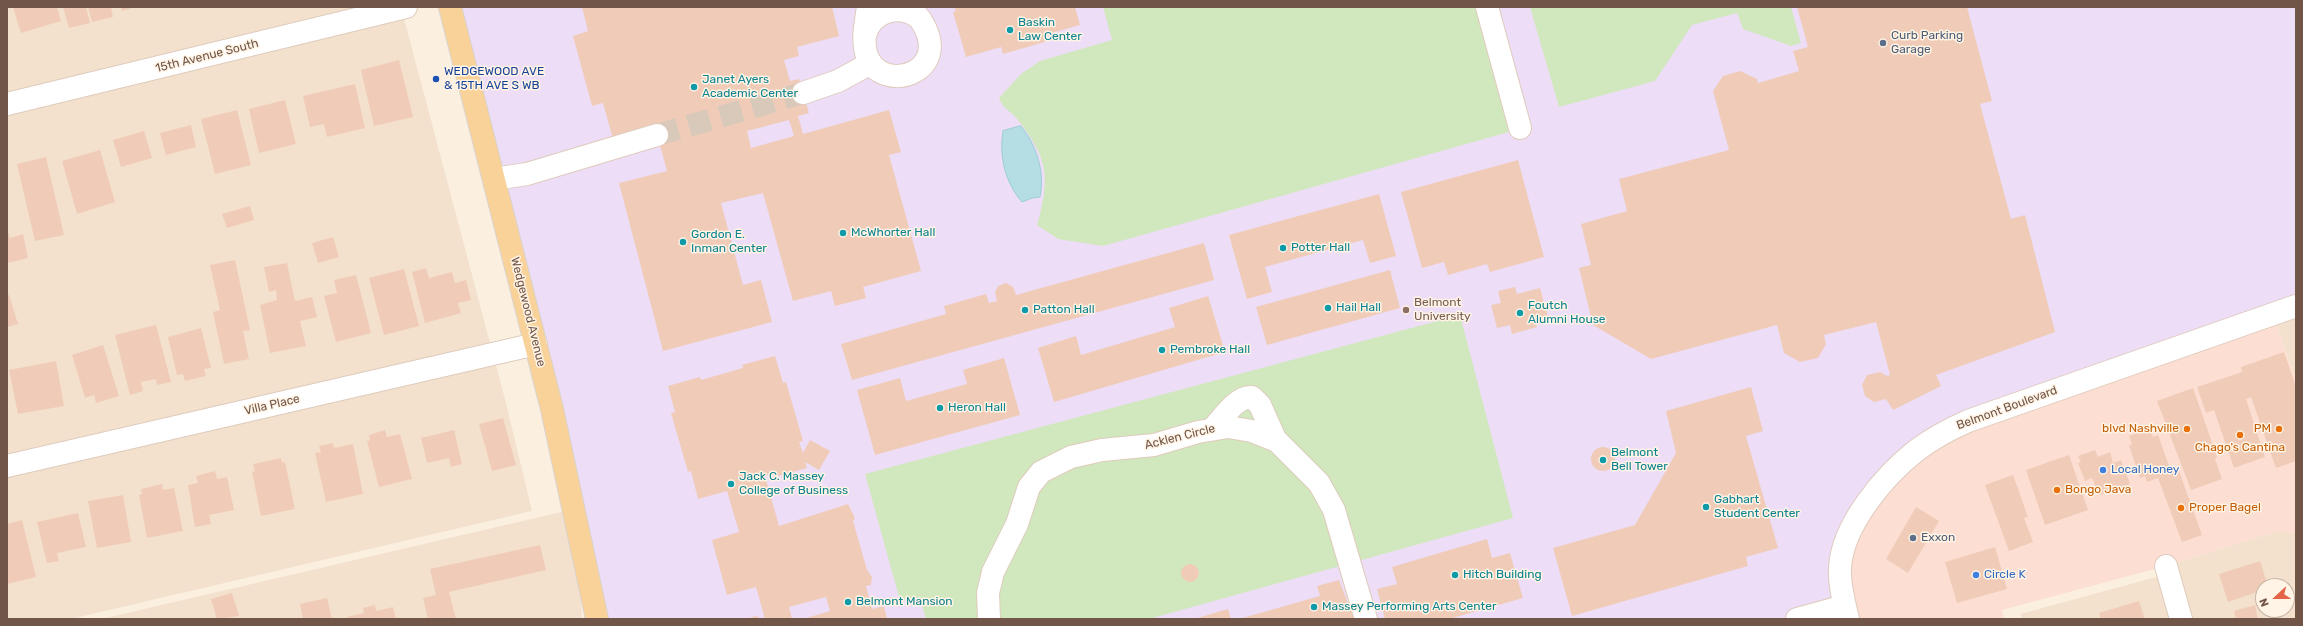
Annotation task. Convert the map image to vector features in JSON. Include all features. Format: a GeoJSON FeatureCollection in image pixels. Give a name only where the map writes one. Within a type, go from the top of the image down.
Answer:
{"type":"FeatureCollection","features":[{"type":"Feature","properties":{"kind":"main road","name":"Wedgewood Avenue"},"geometry":{"type":"LineString","coordinates":[[450,7],[536,344],[574,509],[597,619]]}},
{"type":"Feature","properties":{"kind":"street","name":"15th Avenue South"},"geometry":{"type":"LineString","coordinates":[[7,104],[406,7]]}},
{"type":"Feature","properties":{"kind":"street"},"geometry":{"type":"LineString","coordinates":[[864,40],[866,32],[873,20],[891,10],[907,11],[917,15],[928,30],[931,44],[925,62],[918,70],[907,75],[896,76],[886,74],[871,63],[866,53],[864,40],[868,7]]}},
{"type":"Feature","properties":{"kind":"street"},"geometry":{"type":"LineString","coordinates":[[1487,7],[1520,128]]}},
{"type":"Feature","properties":{"kind":"street"},"geometry":{"type":"LineString","coordinates":[[803,93],[838,81],[871,63]]}},
{"type":"Feature","properties":{"kind":"street"},"geometry":{"type":"LineString","coordinates":[[494,180],[527,174],[657,135]]}},
{"type":"Feature","properties":{"kind":"street","name":"Belmont Boulevard"},"geometry":{"type":"LineString","coordinates":[[1797,619],[1846,612],[1840,587],[1840,567],[1842,552],[1855,522],[1888,477],[1917,450],[1934,438],[1968,421],[2296,306]]}},
{"type":"Feature","properties":{"kind":"street","name":"Villa Place"},"geometry":{"type":"LineString","coordinates":[[7,466],[536,344]]}},
{"type":"Feature","properties":{"kind":"street"},"geometry":{"type":"LineString","coordinates":[[1213,428],[1235,404],[1244,398],[1252,397],[1260,405],[1276,441]]}},
{"type":"Feature","properties":{"kind":"street","name":"Acklen Circle"},"geometry":{"type":"LineString","coordinates":[[989,619],[988,593],[993,572],[1017,524],[1029,487],[1041,472],[1072,457],[1102,450],[1154,446],[1213,428],[1237,428],[1266,436],[1276,441],[1313,476],[1334,510],[1366,619]]}},
{"type":"Feature","properties":{"kind":"street"},"geometry":{"type":"LineString","coordinates":[[2166,566],[2181,619]]}},
{"type":"Feature","properties":{"kind":"shaded area"},"geometry":{"type":"Polygon","coordinates":[[[7,7],[401,7],[506,403],[532,511],[71,619],[7,619],[7,7]]]}},
{"type":"Feature","properties":{"kind":"shaded area","name":"Belmont University"},"geometry":{"type":"Polygon","coordinates":[[[450,7],[2296,7],[2296,306],[1951,428],[1855,522],[1844,606],[1797,619],[596,619],[450,7]]]}},
{"type":"Feature","properties":{"kind":"shaded area"},"geometry":{"type":"Polygon","coordinates":[[[2296,306],[2296,379],[2272,314],[2296,306]]]}},
{"type":"Feature","properties":{"kind":"shaded area"},"geometry":{"type":"Polygon","coordinates":[[[2272,314],[2296,379],[2296,534],[2278,531],[2166,566],[2002,610],[2004,619],[1797,619],[1842,552],[1917,450],[2272,314]]]}},
{"type":"Feature","properties":{"kind":"shaded area"},"geometry":{"type":"Polygon","coordinates":[[[574,509],[582,619],[101,619],[544,516],[574,509]]]}},
{"type":"Feature","properties":{"kind":"shaded area"},"geometry":{"type":"Polygon","coordinates":[[[2278,531],[2296,534],[2296,619],[2181,619],[2166,566],[2278,531]]]}},
{"type":"Feature","properties":{"kind":"shaded area"},"geometry":{"type":"Polygon","coordinates":[[[2160,576],[2172,619],[2022,619],[2020,614],[2160,576]]]}},
{"type":"Feature","properties":{"kind":"green space"},"geometry":{"type":"Polygon","coordinates":[[[1103,7],[1475,7],[1509,132],[1103,246],[1058,239],[1037,225],[1044,195],[1045,182],[1041,158],[1036,146],[999,98],[1021,74],[1040,61],[1112,40],[1103,7]]]}},
{"type":"Feature","properties":{"kind":"green space"},"geometry":{"type":"Polygon","coordinates":[[[1530,7],[1791,7],[1801,43],[1791,46],[1743,29],[1737,13],[1692,25],[1655,81],[1559,107],[1530,7]]]}},
{"type":"Feature","properties":{"kind":"green space"},"geometry":{"type":"Polygon","coordinates":[[[1460,315],[1513,518],[1149,619],[926,619],[922,606],[899,597],[865,474],[1460,315]]]}},
{"type":"Feature","properties":{"kind":"water"},"geometry":{"type":"Polygon","coordinates":[[[1021,126],[1027,134],[1035,151],[1041,178],[1040,197],[1022,202],[1007,178],[1002,150],[1003,131],[1021,126]]]}},
{"type":"Feature","properties":{"kind":"building"},"geometry":{"type":"Polygon","coordinates":[[[13,7],[57,7],[61,21],[21,33],[13,7]]]}},
{"type":"Feature","properties":{"kind":"building"},"geometry":{"type":"Polygon","coordinates":[[[63,7],[86,7],[90,23],[69,28],[63,7]]]}},
{"type":"Feature","properties":{"kind":"building"},"geometry":{"type":"Polygon","coordinates":[[[88,7],[111,7],[113,17],[92,22],[88,7]]]}},
{"type":"Feature","properties":{"kind":"building"},"geometry":{"type":"Polygon","coordinates":[[[121,7],[135,7],[122,11],[121,7]]]}},
{"type":"Feature","properties":{"kind":"building"},"geometry":{"type":"Polygon","coordinates":[[[582,7],[832,7],[839,36],[797,47],[799,56],[784,60],[790,81],[799,79],[809,113],[798,116],[803,134],[889,110],[901,152],[889,155],[921,271],[863,287],[866,298],[835,306],[831,291],[793,301],[763,193],[721,203],[743,285],[761,280],[772,322],[663,351],[619,183],[667,171],[660,145],[613,139],[603,103],[592,106],[573,36],[588,31],[582,7]],[[789,120],[747,131],[751,148],[794,136],[789,120]]]}},
{"type":"Feature","properties":{"kind":"building","name":"Baskin Law Center"},"geometry":{"type":"Polygon","coordinates":[[[954,7],[1075,7],[1080,25],[1044,35],[1045,42],[1003,54],[1001,47],[966,57],[953,12],[956,11],[954,7]]]}},
{"type":"Feature","properties":{"kind":"building"},"geometry":{"type":"Polygon","coordinates":[[[1797,7],[1967,7],[1992,101],[1980,104],[2011,219],[2025,215],[2055,332],[1936,375],[1941,386],[1893,410],[1886,399],[1874,402],[1865,396],[1862,385],[1867,375],[1880,372],[1887,376],[1890,375],[1876,322],[1824,335],[1826,344],[1818,358],[1800,362],[1784,353],[1777,325],[1651,359],[1593,325],[1579,268],[1591,265],[1581,224],[1627,211],[1619,179],[1729,150],[1713,91],[1723,76],[1740,71],[1757,79],[1758,83],[1799,71],[1793,51],[1808,47],[1797,7]]]}},
{"type":"Feature","properties":{"kind":"building"},"geometry":{"type":"Polygon","coordinates":[[[399,60],[413,117],[374,126],[361,70],[399,60]]]}},
{"type":"Feature","properties":{"kind":"building"},"geometry":{"type":"Polygon","coordinates":[[[355,84],[365,128],[327,137],[324,124],[310,127],[303,96],[355,84]]]}},
{"type":"Feature","properties":{"kind":"building"},"geometry":{"type":"Polygon","coordinates":[[[285,100],[296,144],[259,153],[249,109],[285,100]]]}},
{"type":"Feature","properties":{"kind":"building"},"geometry":{"type":"Polygon","coordinates":[[[237,110],[251,165],[215,174],[201,119],[237,110]]]}},
{"type":"Feature","properties":{"kind":"building"},"geometry":{"type":"Polygon","coordinates":[[[191,125],[196,147],[166,155],[160,133],[191,125]]]}},
{"type":"Feature","properties":{"kind":"building"},"geometry":{"type":"Polygon","coordinates":[[[144,131],[152,158],[121,167],[113,140],[144,131]]]}},
{"type":"Feature","properties":{"kind":"building"},"geometry":{"type":"Polygon","coordinates":[[[100,150],[115,202],[77,214],[62,161],[100,150]]]}},
{"type":"Feature","properties":{"kind":"building"},"geometry":{"type":"Polygon","coordinates":[[[46,157],[64,235],[35,241],[17,164],[46,157]]]}},
{"type":"Feature","properties":{"kind":"building"},"geometry":{"type":"Polygon","coordinates":[[[1518,160],[1544,257],[1490,272],[1487,264],[1448,275],[1444,262],[1422,268],[1401,192],[1518,160]]]}},
{"type":"Feature","properties":{"kind":"building","name":"Potter Hall"},"geometry":{"type":"Polygon","coordinates":[[[1379,194],[1396,256],[1370,263],[1363,240],[1265,267],[1272,292],[1247,299],[1229,235],[1379,194]]]}},
{"type":"Feature","properties":{"kind":"building"},"geometry":{"type":"Polygon","coordinates":[[[250,206],[254,220],[227,228],[222,214],[250,206]]]}},
{"type":"Feature","properties":{"kind":"building"},"geometry":{"type":"Polygon","coordinates":[[[7,228],[10,238],[23,234],[28,258],[7,263],[7,228]]]}},
{"type":"Feature","properties":{"kind":"building"},"geometry":{"type":"Polygon","coordinates":[[[333,237],[339,257],[318,263],[312,243],[333,237]]]}},
{"type":"Feature","properties":{"kind":"building","name":"Patton Hall"},"geometry":{"type":"Polygon","coordinates":[[[1204,243],[1214,280],[852,380],[841,344],[946,314],[944,306],[986,294],[989,303],[997,301],[995,292],[998,286],[1006,283],[1013,287],[1016,295],[1204,243]]]}},
{"type":"Feature","properties":{"kind":"building"},"geometry":{"type":"Polygon","coordinates":[[[235,260],[250,330],[243,331],[249,359],[224,364],[213,312],[220,310],[210,265],[235,260]]]}},
{"type":"Feature","properties":{"kind":"building"},"geometry":{"type":"Polygon","coordinates":[[[287,263],[295,301],[312,297],[317,317],[300,321],[306,346],[270,353],[260,305],[277,300],[276,290],[269,292],[264,267],[287,263]]]}},
{"type":"Feature","properties":{"kind":"building"},"geometry":{"type":"Polygon","coordinates":[[[426,268],[429,278],[452,272],[455,283],[466,280],[471,300],[458,303],[461,313],[425,323],[412,272],[426,268]]]}},
{"type":"Feature","properties":{"kind":"building"},"geometry":{"type":"Polygon","coordinates":[[[404,269],[419,326],[384,335],[369,278],[404,269]]]}},
{"type":"Feature","properties":{"kind":"building","name":"Hail Hall"},"geometry":{"type":"Polygon","coordinates":[[[1390,270],[1400,308],[1267,345],[1256,307],[1390,270]]]}},
{"type":"Feature","properties":{"kind":"building"},"geometry":{"type":"Polygon","coordinates":[[[356,275],[371,333],[336,342],[324,296],[337,293],[334,280],[356,275]]]}},
{"type":"Feature","properties":{"kind":"building","name":"Foutch Alumni House"},"geometry":{"type":"Polygon","coordinates":[[[1515,287],[1517,294],[1540,288],[1549,321],[1536,324],[1537,327],[1512,334],[1510,325],[1497,328],[1491,305],[1501,303],[1498,291],[1515,287]]]}},
{"type":"Feature","properties":{"kind":"building"},"geometry":{"type":"Polygon","coordinates":[[[7,295],[9,295],[18,324],[7,327],[7,295]]]}},
{"type":"Feature","properties":{"kind":"building","name":"Pembroke Hall"},"geometry":{"type":"Polygon","coordinates":[[[1208,296],[1225,352],[1054,402],[1038,348],[1076,336],[1081,355],[1175,327],[1169,308],[1208,296]]]}},
{"type":"Feature","properties":{"kind":"building"},"geometry":{"type":"Polygon","coordinates":[[[156,325],[171,382],[157,385],[156,379],[141,382],[143,391],[130,395],[115,335],[156,325]]]}},
{"type":"Feature","properties":{"kind":"building"},"geometry":{"type":"Polygon","coordinates":[[[201,328],[211,368],[204,369],[206,376],[185,381],[183,374],[177,375],[168,337],[201,328]]]}},
{"type":"Feature","properties":{"kind":"building"},"geometry":{"type":"Polygon","coordinates":[[[103,345],[119,396],[96,403],[94,395],[85,398],[72,355],[103,345]]]}},
{"type":"Feature","properties":{"kind":"building"},"geometry":{"type":"Polygon","coordinates":[[[2284,352],[2296,387],[2296,461],[2276,468],[2251,397],[2246,399],[2265,457],[2234,468],[2214,410],[2206,413],[2197,387],[2242,372],[2241,367],[2284,352]]]}},
{"type":"Feature","properties":{"kind":"building","name":"Jack C. Massey College of Business"},"geometry":{"type":"Polygon","coordinates":[[[775,356],[783,383],[786,382],[803,441],[799,442],[803,453],[810,440],[830,451],[819,470],[805,462],[807,468],[774,477],[773,474],[765,476],[779,526],[848,504],[855,518],[853,521],[867,570],[872,577],[871,585],[866,586],[872,609],[884,606],[887,619],[803,619],[830,611],[826,597],[789,607],[792,619],[765,619],[756,587],[727,595],[712,540],[739,532],[727,491],[698,499],[691,471],[688,472],[671,413],[675,412],[668,386],[700,377],[701,380],[743,368],[742,365],[775,356]]]}},
{"type":"Feature","properties":{"kind":"building","name":"Heron Hall"},"geometry":{"type":"Polygon","coordinates":[[[1004,358],[1020,415],[875,455],[857,390],[900,378],[906,401],[967,384],[963,370],[1004,358]]]}},
{"type":"Feature","properties":{"kind":"building"},"geometry":{"type":"Polygon","coordinates":[[[56,361],[64,406],[18,414],[9,370],[56,361]]]}},
{"type":"Feature","properties":{"kind":"building","name":"Gabhart Student Center"},"geometry":{"type":"Polygon","coordinates":[[[1751,387],[1763,431],[1746,436],[1778,548],[1746,557],[1748,566],[1572,616],[1553,548],[1635,525],[1676,453],[1666,411],[1751,387]]]}},
{"type":"Feature","properties":{"kind":"building","name":"blvd Nashville"},"geometry":{"type":"Polygon","coordinates":[[[2193,388],[2217,457],[2215,459],[2222,479],[2191,490],[2157,401],[2193,388]]]}},
{"type":"Feature","properties":{"kind":"building"},"geometry":{"type":"Polygon","coordinates":[[[503,418],[516,465],[492,471],[479,424],[503,418]]]}},
{"type":"Feature","properties":{"kind":"building","name":"Proper Bagel"},"geometry":{"type":"Polygon","coordinates":[[[2150,428],[2153,437],[2158,435],[2170,469],[2168,471],[2178,468],[2202,535],[2182,542],[2158,478],[2147,482],[2145,476],[2140,478],[2129,446],[2132,444],[2129,436],[2150,428]]]}},
{"type":"Feature","properties":{"kind":"building"},"geometry":{"type":"Polygon","coordinates":[[[385,430],[387,437],[400,434],[412,479],[379,487],[367,441],[370,440],[369,435],[385,430]]]}},
{"type":"Feature","properties":{"kind":"building"},"geometry":{"type":"Polygon","coordinates":[[[454,430],[462,464],[451,467],[449,458],[427,463],[421,438],[454,430]]]}},
{"type":"Feature","properties":{"kind":"building"},"geometry":{"type":"Polygon","coordinates":[[[333,443],[334,448],[353,444],[363,494],[326,502],[315,453],[321,452],[319,446],[333,443]]]}},
{"type":"Feature","properties":{"kind":"building","name":"Belmont Bell Tower"},"geometry":{"type":"Polygon","coordinates":[[[1603,447],[1612,450],[1615,459],[1612,468],[1603,471],[1594,468],[1591,459],[1594,450],[1603,447]]]}},
{"type":"Feature","properties":{"kind":"building","name":"Local Honey"},"geometry":{"type":"Polygon","coordinates":[[[2095,450],[2098,457],[2110,452],[2113,463],[2121,460],[2130,484],[2099,495],[2092,478],[2085,481],[2078,463],[2081,462],[2078,456],[2095,450]]]}},
{"type":"Feature","properties":{"kind":"building","name":"Bongo Java"},"geometry":{"type":"Polygon","coordinates":[[[2069,455],[2088,510],[2045,525],[2026,470],[2069,455]]]}},
{"type":"Feature","properties":{"kind":"building"},"geometry":{"type":"Polygon","coordinates":[[[281,458],[282,463],[285,462],[295,509],[261,516],[252,472],[255,471],[253,464],[281,458]]]}},
{"type":"Feature","properties":{"kind":"building"},"geometry":{"type":"Polygon","coordinates":[[[215,471],[217,479],[227,477],[234,510],[209,515],[211,524],[195,527],[188,485],[198,483],[196,476],[215,471]]]}},
{"type":"Feature","properties":{"kind":"building"},"geometry":{"type":"Polygon","coordinates":[[[2013,475],[2028,517],[2024,518],[2033,542],[2009,551],[1985,485],[2013,475]]]}},
{"type":"Feature","properties":{"kind":"building"},"geometry":{"type":"Polygon","coordinates":[[[162,484],[163,490],[174,488],[183,531],[147,538],[139,495],[142,494],[141,489],[162,484]]]}},
{"type":"Feature","properties":{"kind":"building"},"geometry":{"type":"Polygon","coordinates":[[[123,495],[131,542],[97,548],[88,501],[123,495]]]}},
{"type":"Feature","properties":{"kind":"building","name":"Exxon"},"geometry":{"type":"Polygon","coordinates":[[[1916,507],[1939,521],[1908,573],[1886,559],[1916,507]]]}},
{"type":"Feature","properties":{"kind":"building"},"geometry":{"type":"Polygon","coordinates":[[[78,513],[86,547],[57,553],[59,561],[47,563],[37,522],[78,513]]]}},
{"type":"Feature","properties":{"kind":"building"},"geometry":{"type":"Polygon","coordinates":[[[22,520],[36,577],[7,584],[7,524],[22,520]]]}},
{"type":"Feature","properties":{"kind":"building","name":"Hitch Building"},"geometry":{"type":"Polygon","coordinates":[[[1487,539],[1492,558],[1510,553],[1523,598],[1449,619],[1385,619],[1377,589],[1397,584],[1392,567],[1487,539]]]}},
{"type":"Feature","properties":{"kind":"building"},"geometry":{"type":"Polygon","coordinates":[[[540,545],[546,570],[449,592],[456,619],[428,619],[423,598],[436,595],[430,569],[540,545]]]}},
{"type":"Feature","properties":{"kind":"building","name":"Circle K"},"geometry":{"type":"Polygon","coordinates":[[[1995,547],[2007,589],[1957,603],[1945,562],[1995,547]]]}},
{"type":"Feature","properties":{"kind":"building"},"geometry":{"type":"Polygon","coordinates":[[[2260,561],[2265,578],[2255,578],[2255,593],[2228,602],[2219,574],[2260,561]]]}},
{"type":"Feature","properties":{"kind":"building"},"geometry":{"type":"Polygon","coordinates":[[[1190,564],[1196,567],[1199,573],[1196,579],[1190,582],[1184,579],[1181,573],[1184,567],[1190,564]]]}},
{"type":"Feature","properties":{"kind":"building","name":"Massey Performing Arts Center"},"geometry":{"type":"Polygon","coordinates":[[[1339,580],[1354,619],[1239,619],[1320,596],[1317,586],[1339,580]]]}},
{"type":"Feature","properties":{"kind":"building"},"geometry":{"type":"Polygon","coordinates":[[[232,593],[239,616],[217,619],[211,599],[232,593]]]}},
{"type":"Feature","properties":{"kind":"building"},"geometry":{"type":"Polygon","coordinates":[[[327,598],[332,619],[303,619],[300,604],[327,598]]]}},
{"type":"Feature","properties":{"kind":"building"},"geometry":{"type":"Polygon","coordinates":[[[2139,601],[2145,619],[2101,619],[2099,613],[2139,601]]]}},
{"type":"Feature","properties":{"kind":"building"},"geometry":{"type":"Polygon","coordinates":[[[375,605],[376,611],[393,607],[396,619],[348,619],[347,617],[364,613],[363,608],[375,605]]]}},
{"type":"Feature","properties":{"kind":"building"},"geometry":{"type":"Polygon","coordinates":[[[2255,605],[2255,618],[2258,619],[2236,619],[2234,611],[2255,605]]]}},
{"type":"Feature","properties":{"kind":"building"},"geometry":{"type":"Polygon","coordinates":[[[1228,609],[1231,619],[1194,619],[1228,609]]]}},
{"type":"Feature","properties":{"kind":"building"},"geometry":{"type":"Polygon","coordinates":[[[756,616],[762,619],[746,619],[756,616]]]}},
{"type":"Feature","properties":{"kind":"tunnel"},"geometry":{"type":"LineString","coordinates":[[657,135],[803,93]]}},
{"type":"Feature","properties":{"kind":"place","name":"Baskin Law Center"},"geometry":{"type":"Point","coordinates":[1010,30]}},
{"type":"Feature","properties":{"kind":"place","name":"Curb Parking Garage"},"geometry":{"type":"Point","coordinates":[1883,43]}},
{"type":"Feature","properties":{"kind":"place","name":"WEDGEWOOD AVE & 15TH AVE S WB"},"geometry":{"type":"Point","coordinates":[436,79]}},
{"type":"Feature","properties":{"kind":"place","name":"Janet Ayers Academic Center"},"geometry":{"type":"Point","coordinates":[694,87]}},
{"type":"Feature","properties":{"kind":"place","name":"McWhorter Hall"},"geometry":{"type":"Point","coordinates":[843,233]}},
{"type":"Feature","properties":{"kind":"place","name":"Gordon E. Inman Center"},"geometry":{"type":"Point","coordinates":[683,242]}},
{"type":"Feature","properties":{"kind":"place","name":"Potter Hall"},"geometry":{"type":"Point","coordinates":[1283,248]}},
{"type":"Feature","properties":{"kind":"place","name":"Hail Hall"},"geometry":{"type":"Point","coordinates":[1328,308]}},
{"type":"Feature","properties":{"kind":"place","name":"Patton Hall"},"geometry":{"type":"Point","coordinates":[1025,310]}},
{"type":"Feature","properties":{"kind":"place","name":"Belmont University"},"geometry":{"type":"Point","coordinates":[1406,310]}},
{"type":"Feature","properties":{"kind":"place","name":"Foutch Alumni House"},"geometry":{"type":"Point","coordinates":[1520,313]}},
{"type":"Feature","properties":{"kind":"place","name":"Pembroke Hall"},"geometry":{"type":"Point","coordinates":[1162,350]}},
{"type":"Feature","properties":{"kind":"place","name":"Heron Hall"},"geometry":{"type":"Point","coordinates":[940,408]}},
{"type":"Feature","properties":{"kind":"place","name":"blvd Nashville"},"geometry":{"type":"Point","coordinates":[2187,429]}},
{"type":"Feature","properties":{"kind":"place","name":"PM"},"geometry":{"type":"Point","coordinates":[2279,429]}},
{"type":"Feature","properties":{"kind":"place","name":"Chago's Cantina"},"geometry":{"type":"Point","coordinates":[2240,435]}},
{"type":"Feature","properties":{"kind":"place","name":"Belmont Bell Tower"},"geometry":{"type":"Point","coordinates":[1603,460]}},
{"type":"Feature","properties":{"kind":"place","name":"Local Honey"},"geometry":{"type":"Point","coordinates":[2103,470]}},
{"type":"Feature","properties":{"kind":"place","name":"Jack C. Massey College of Business"},"geometry":{"type":"Point","coordinates":[731,484]}},
{"type":"Feature","properties":{"kind":"place","name":"Bongo Java"},"geometry":{"type":"Point","coordinates":[2057,490]}},
{"type":"Feature","properties":{"kind":"place","name":"Gabhart Student Center"},"geometry":{"type":"Point","coordinates":[1706,507]}},
{"type":"Feature","properties":{"kind":"place","name":"Proper Bagel"},"geometry":{"type":"Point","coordinates":[2181,508]}},
{"type":"Feature","properties":{"kind":"place","name":"Exxon"},"geometry":{"type":"Point","coordinates":[1913,538]}},
{"type":"Feature","properties":{"kind":"place","name":"Hitch Building"},"geometry":{"type":"Point","coordinates":[1455,575]}},
{"type":"Feature","properties":{"kind":"place","name":"Circle K"},"geometry":{"type":"Point","coordinates":[1976,575]}},
{"type":"Feature","properties":{"kind":"place","name":"Belmont Mansion"},"geometry":{"type":"Point","coordinates":[848,602]}},
{"type":"Feature","properties":{"kind":"place","name":"Massey Performing Arts Center"},"geometry":{"type":"Point","coordinates":[1314,607]}}]}
